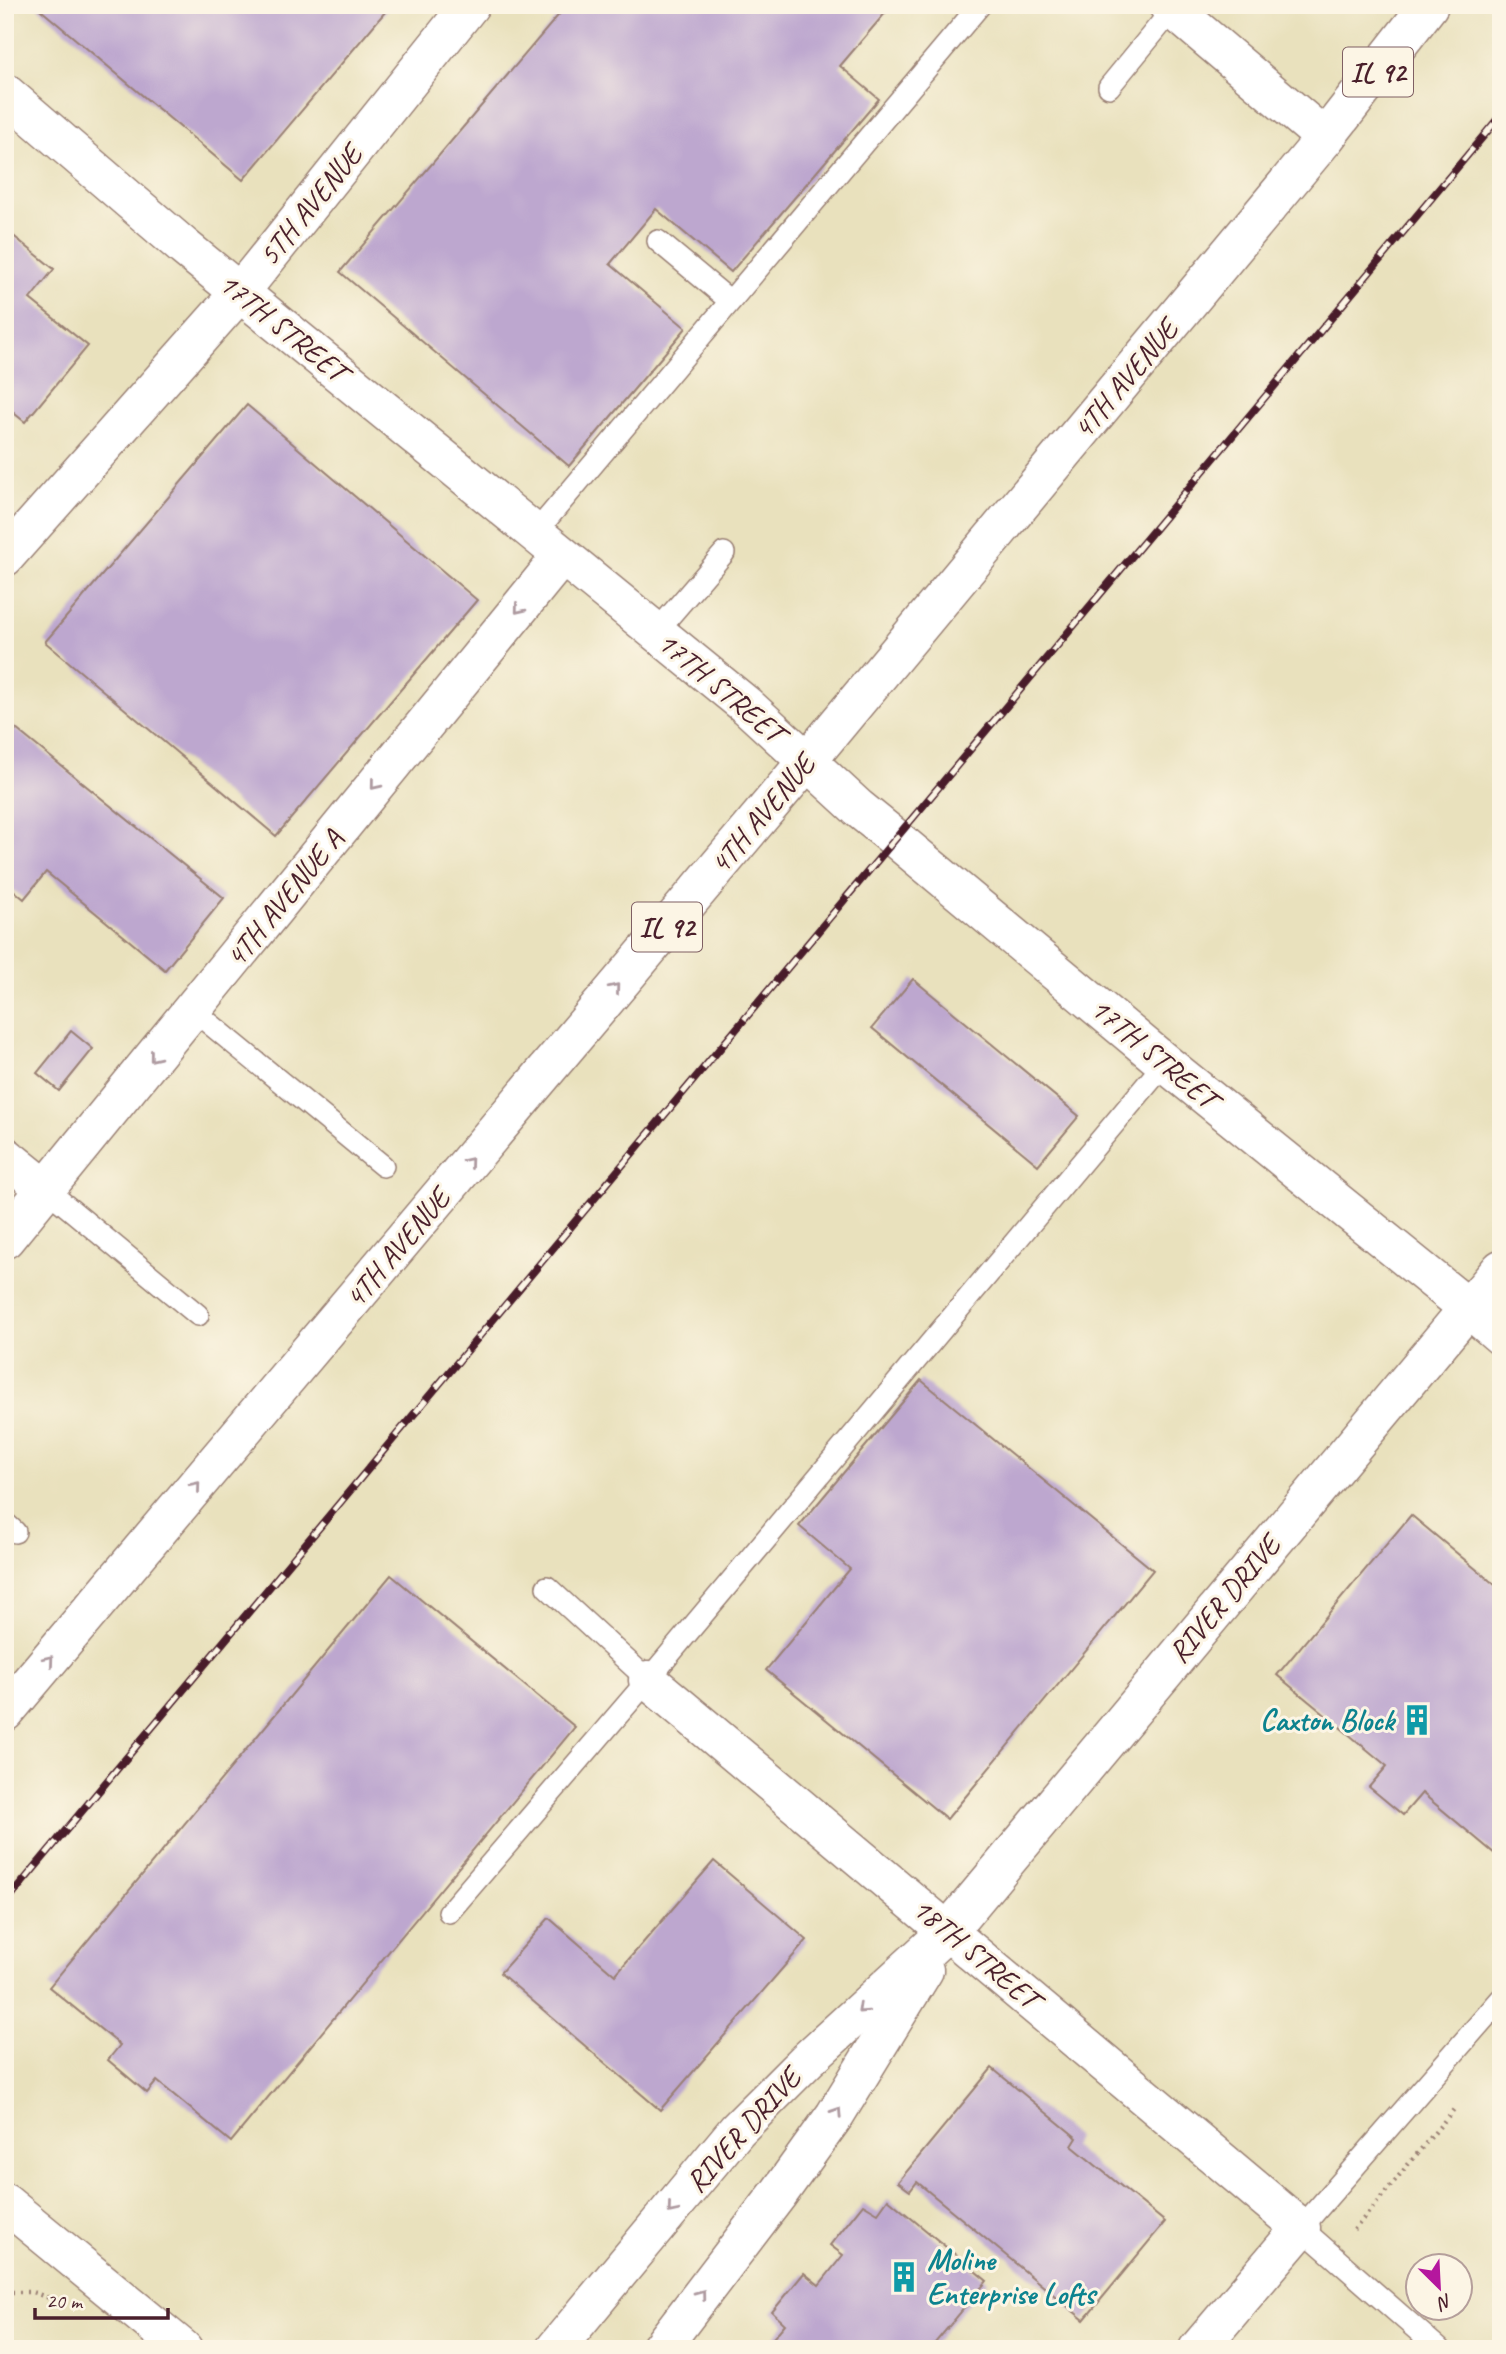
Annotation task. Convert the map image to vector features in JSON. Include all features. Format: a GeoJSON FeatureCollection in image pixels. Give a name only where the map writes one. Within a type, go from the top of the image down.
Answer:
{"type":"FeatureCollection","features":[{"type":"Feature","properties":{"kind":"street","name":"5TH AVENUE"},"geometry":{"type":"LineString","coordinates":[[5,556],[240,292],[470,5]]}},
{"type":"Feature","properties":{"kind":"street","name":"4TH AVENUE"},"geometry":{"type":"LineString","coordinates":[[5,1712],[808,760],[1325,138],[1429,5]]}},
{"type":"Feature","properties":{"kind":"street"},"geometry":{"type":"LineString","coordinates":[[1171,7],[1325,138]]}},
{"type":"Feature","properties":{"kind":"street","name":"17TH STREET"},"geometry":{"type":"LineString","coordinates":[[5,93],[184,247],[747,706],[858,808],[1165,1063],[1501,1336]]}},
{"type":"Feature","properties":{"kind":"street","name":"4TH AVENUE A"},"geometry":{"type":"LineString","coordinates":[[5,1239],[193,1010],[549,544]]}},
{"type":"Feature","properties":{"kind":"street"},"geometry":{"type":"LineString","coordinates":[[5,1156],[47,1190]]}},
{"type":"Feature","properties":{"kind":"street","name":"RIVER DRIVE"},"geometry":{"type":"LineString","coordinates":[[555,2349],[737,2130],[807,2060],[949,1930],[1466,1307],[1501,1269]]}},
{"type":"Feature","properties":{"kind":"street","name":"18TH STREET"},"geometry":{"type":"LineString","coordinates":[[648,1679],[1301,2228]]}},
{"type":"Feature","properties":{"kind":"street","name":"RIVER DRIVE"},"geometry":{"type":"LineString","coordinates":[[660,2349],[835,2115],[949,1930]]}},
{"type":"Feature","properties":{"kind":"street"},"geometry":{"type":"LineString","coordinates":[[5,2203],[183,2349]]}},
{"type":"Feature","properties":{"kind":"street"},"geometry":{"type":"LineString","coordinates":[[1198,2349],[1301,2228]]}},
{"type":"Feature","properties":{"kind":"lane"},"geometry":{"type":"LineString","coordinates":[[549,544],[730,301],[980,5]]}},
{"type":"Feature","properties":{"kind":"lane"},"geometry":{"type":"LineString","coordinates":[[1109,87],[1171,7]]}},
{"type":"Feature","properties":{"kind":"lane"},"geometry":{"type":"LineString","coordinates":[[658,241],[730,301]]}},
{"type":"Feature","properties":{"kind":"lane"},"geometry":{"type":"LineString","coordinates":[[656,632],[724,553]]}},
{"type":"Feature","properties":{"kind":"lane"},"geometry":{"type":"LineString","coordinates":[[193,1010],[383,1166]]}},
{"type":"Feature","properties":{"kind":"lane"},"geometry":{"type":"LineString","coordinates":[[449,1912],[1165,1063]]}},
{"type":"Feature","properties":{"kind":"lane"},"geometry":{"type":"LineString","coordinates":[[47,1190],[198,1315]]}},
{"type":"Feature","properties":{"kind":"lane"},"geometry":{"type":"LineString","coordinates":[[547,1587],[648,1679]]}},
{"type":"Feature","properties":{"kind":"lane"},"geometry":{"type":"LineString","coordinates":[[1439,2349],[1301,2228],[1501,1999]]}},
{"type":"Feature","properties":{"kind":"path"},"geometry":{"type":"LineString","coordinates":[[1333,2255],[1457,2106]]}},
{"type":"Feature","properties":{"kind":"path"},"geometry":{"type":"LineString","coordinates":[[5,2292],[32,2292],[57,2302]]}},
{"type":"Feature","properties":{"kind":"building"},"geometry":{"type":"Polygon","coordinates":[[[35,5],[391,5],[243,180],[35,5]]]}},
{"type":"Feature","properties":{"kind":"building"},"geometry":{"type":"Polygon","coordinates":[[[567,5],[892,5],[840,66],[879,99],[731,272],[656,209],[610,264],[686,328],[569,466],[340,272],[567,5]]]}},
{"type":"Feature","properties":{"kind":"building"},"geometry":{"type":"Polygon","coordinates":[[[5,229],[54,269],[30,299],[88,346],[25,422],[5,406],[5,229]]]}},
{"type":"Feature","properties":{"kind":"building"},"geometry":{"type":"Polygon","coordinates":[[[247,405],[477,600],[276,836],[45,642],[247,405]]]}},
{"type":"Feature","properties":{"kind":"building"},"geometry":{"type":"Polygon","coordinates":[[[5,720],[224,898],[165,970],[46,872],[24,899],[5,883],[5,720]]]}},
{"type":"Feature","properties":{"kind":"building"},"geometry":{"type":"Polygon","coordinates":[[[913,979],[1079,1116],[1038,1165],[872,1028],[913,979]]]}},
{"type":"Feature","properties":{"kind":"building"},"geometry":{"type":"Polygon","coordinates":[[[71,1031],[93,1049],[59,1091],[37,1073],[71,1031]]]}},
{"type":"Feature","properties":{"kind":"building"},"geometry":{"type":"Polygon","coordinates":[[[921,1380],[1153,1570],[947,1819],[766,1670],[850,1569],[799,1526],[921,1380]]]}},
{"type":"Feature","properties":{"kind":"building","name":"Caxton Block"},"geometry":{"type":"Polygon","coordinates":[[[1411,1515],[1501,1590],[1501,1859],[1422,1793],[1403,1815],[1369,1787],[1387,1766],[1277,1675],[1411,1515]]]}},
{"type":"Feature","properties":{"kind":"building"},"geometry":{"type":"Polygon","coordinates":[[[391,1575],[575,1727],[231,2142],[157,2081],[147,2093],[108,2060],[120,2045],[49,1987],[391,1575]]]}},
{"type":"Feature","properties":{"kind":"building"},"geometry":{"type":"Polygon","coordinates":[[[714,1861],[807,1940],[660,2110],[500,1973],[549,1918],[615,1975],[714,1861]]]}},
{"type":"Feature","properties":{"kind":"building"},"geometry":{"type":"Polygon","coordinates":[[[992,2068],[1077,2138],[1072,2146],[1165,2222],[1084,2320],[917,2182],[910,2191],[898,2182],[992,2068]]]}},
{"type":"Feature","properties":{"kind":"building","name":"Moline Enterprise Lofts"},"geometry":{"type":"Polygon","coordinates":[[[888,2199],[987,2281],[930,2349],[764,2349],[785,2324],[772,2312],[804,2273],[819,2285],[843,2255],[830,2245],[863,2204],[878,2213],[888,2199]]]}},
{"type":"Feature","properties":{"kind":"railway"},"geometry":{"type":"LineString","coordinates":[[5,1903],[1501,115]]}},
{"type":"Feature","properties":{"kind":"place","name":"Caxton Block"},"geometry":{"type":"Point","coordinates":[1417,1720]}},
{"type":"Feature","properties":{"kind":"place","name":"Moline Enterprise Lofts"},"geometry":{"type":"Point","coordinates":[904,2277]}}]}
